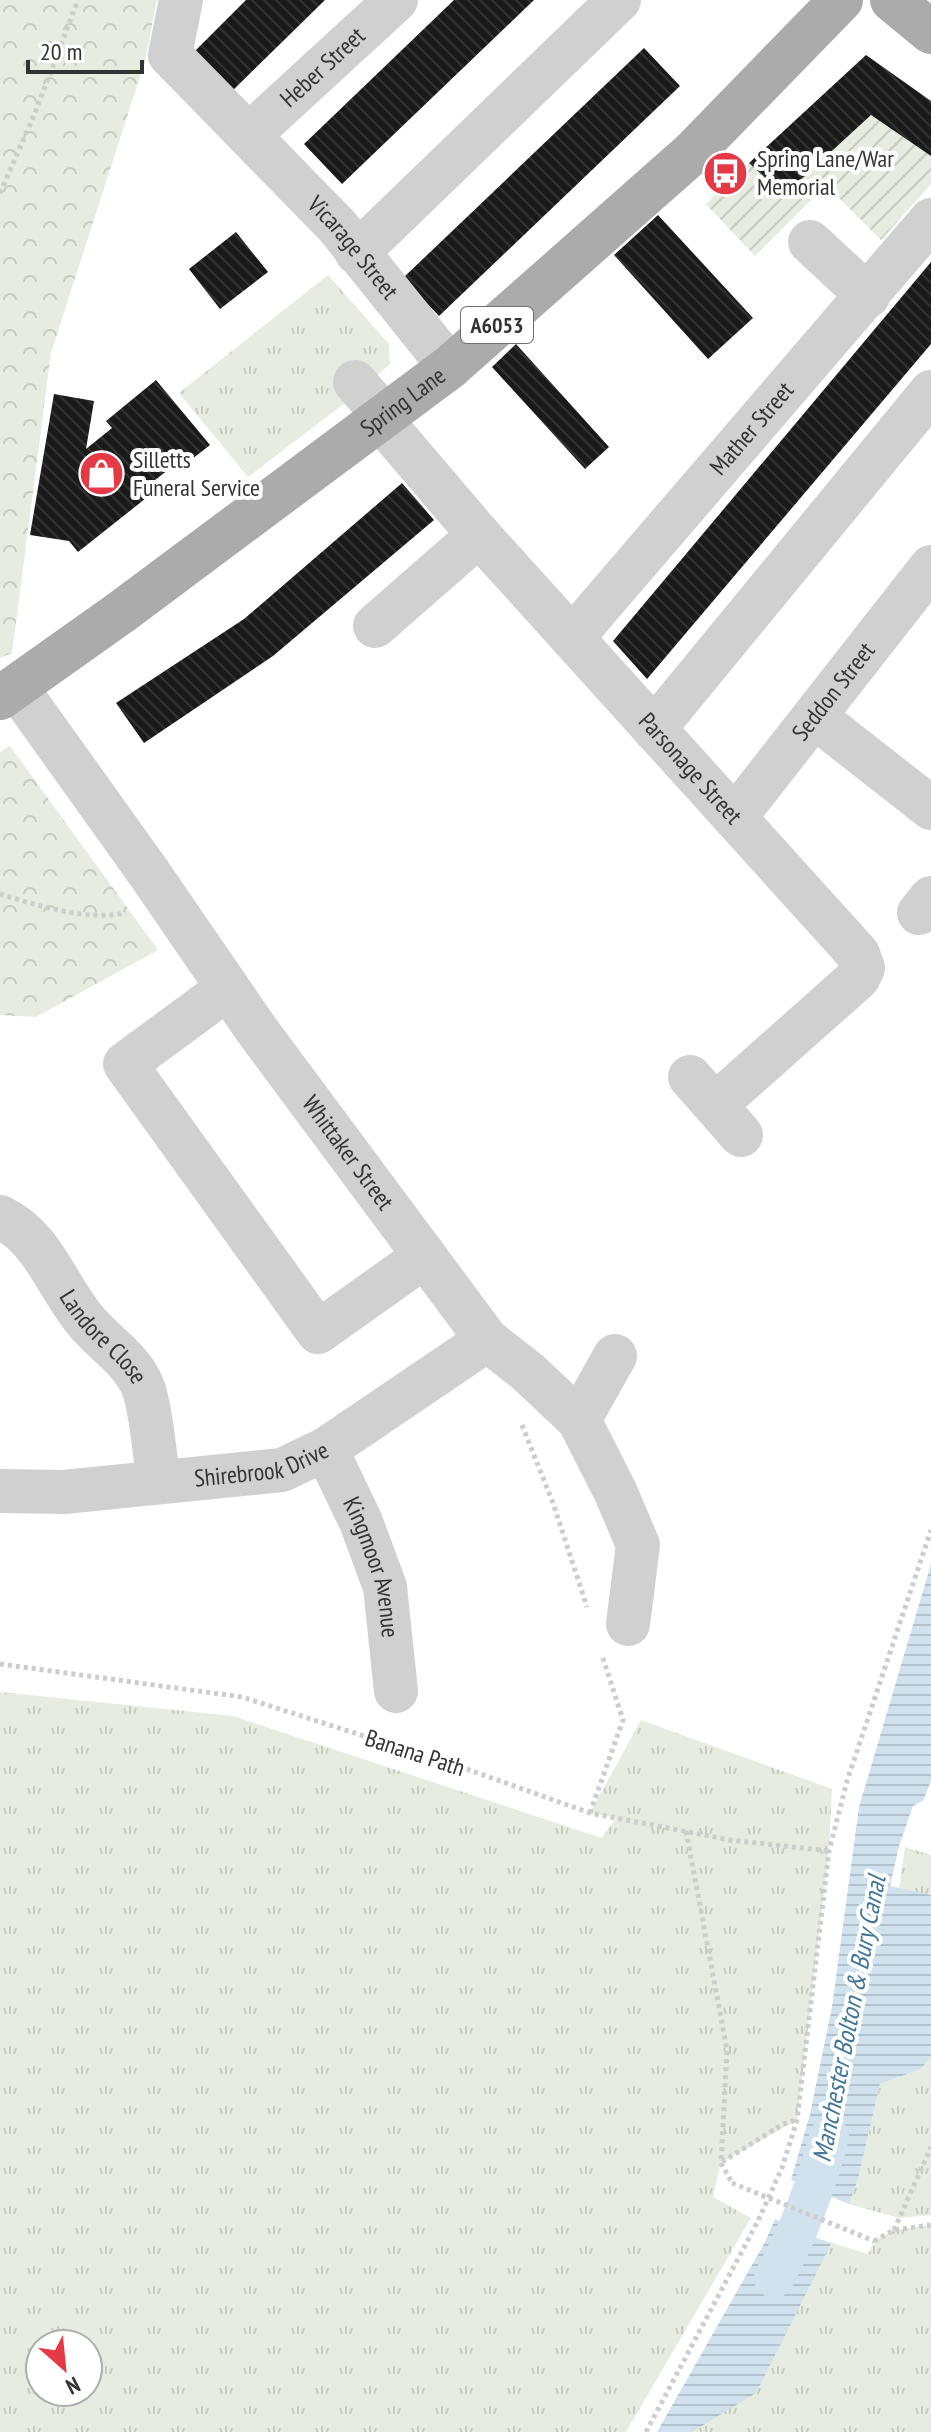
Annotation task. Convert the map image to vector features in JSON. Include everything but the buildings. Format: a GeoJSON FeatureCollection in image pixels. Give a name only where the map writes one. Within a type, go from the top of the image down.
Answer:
{"type":"FeatureCollection","features":[{"type":"Feature","properties":{"kind":"main road","name":"Spring Lane"},"geometry":{"type":"LineString","coordinates":[[8,693],[450,367],[692,153],[841,0]]}},
{"type":"Feature","properties":{"kind":"main road"},"geometry":{"type":"LineString","coordinates":[[892,0],[931,32]]}},
{"type":"Feature","properties":{"kind":"street","name":"Vicarage Street"},"geometry":{"type":"LineString","coordinates":[[181,0],[170,55],[337,226],[450,367]]}},
{"type":"Feature","properties":{"kind":"street"},"geometry":{"type":"LineString","coordinates":[[357,253],[619,0]]}},
{"type":"Feature","properties":{"kind":"street","name":"Heber Street"},"geometry":{"type":"LineString","coordinates":[[249,135],[388,2]]}},
{"type":"Feature","properties":{"kind":"street","name":"Mather Street"},"geometry":{"type":"LineString","coordinates":[[572,638],[931,220]]}},
{"type":"Feature","properties":{"kind":"street"},"geometry":{"type":"LineString","coordinates":[[810,242],[868,296]]}},
{"type":"Feature","properties":{"kind":"street","name":"Parsonage Street"},"geometry":{"type":"LineString","coordinates":[[355,382],[479,535],[858,954],[863,968],[858,978],[715,1106]]}},
{"type":"Feature","properties":{"kind":"street"},"geometry":{"type":"LineString","coordinates":[[654,729],[930,395]]}},
{"type":"Feature","properties":{"kind":"street"},"geometry":{"type":"LineString","coordinates":[[375,626],[479,535]]}},
{"type":"Feature","properties":{"kind":"street","name":"Seddon Street"},"geometry":{"type":"LineString","coordinates":[[736,816],[931,567]]}},
{"type":"Feature","properties":{"kind":"street","name":"Whittaker Street"},"geometry":{"type":"LineString","coordinates":[[8,693],[170,905],[227,989],[487,1340],[528,1372],[579,1420],[638,1545],[606,1630]]}},
{"type":"Feature","properties":{"kind":"street"},"geometry":{"type":"LineString","coordinates":[[815,717],[931,808]]}},
{"type":"Feature","properties":{"kind":"street"},"geometry":{"type":"LineString","coordinates":[[227,989],[125,1064],[318,1332],[425,1256]]}},
{"type":"Feature","properties":{"kind":"street","name":"Landore Close"},"geometry":{"type":"LineString","coordinates":[[0,1217],[13,1223],[38,1247],[85,1320],[125,1358],[144,1389],[159,1481]]}},
{"type":"Feature","properties":{"kind":"street","name":"Shirebrook Drive"},"geometry":{"type":"LineString","coordinates":[[0,1491],[64,1492],[282,1470],[326,1449],[487,1340]]}},
{"type":"Feature","properties":{"kind":"street"},"geometry":{"type":"LineString","coordinates":[[579,1420],[615,1356]]}},
{"type":"Feature","properties":{"kind":"street","name":"Kingmoor Avenue"},"geometry":{"type":"LineString","coordinates":[[326,1449],[361,1522],[385,1587],[396,1691]]}},
{"type":"Feature","properties":{"kind":"path"},"geometry":{"type":"LineString","coordinates":[[0,193],[35,113],[78,0]]}},
{"type":"Feature","properties":{"kind":"path"},"geometry":{"type":"LineString","coordinates":[[0,894],[33,905],[106,917],[170,905]]}},
{"type":"Feature","properties":{"kind":"path"},"geometry":{"type":"LineString","coordinates":[[528,1372],[515,1407],[606,1630],[623,1720],[590,1813]]}},
{"type":"Feature","properties":{"kind":"path"},"geometry":{"type":"LineString","coordinates":[[646,2432],[758,2221],[782,2168],[797,2120],[829,1851],[847,1781],[931,1530]]}},
{"type":"Feature","properties":{"kind":"path","name":"Banana Path"},"geometry":{"type":"LineString","coordinates":[[0,1664],[242,1697],[461,1767],[590,1813],[730,1840],[829,1851]]}},
{"type":"Feature","properties":{"kind":"path"},"geometry":{"type":"LineString","coordinates":[[686,1831],[727,2050],[721,2163],[732,2183],[874,2241],[894,2230],[931,2225]]}},
{"type":"Feature","properties":{"kind":"path"},"geometry":{"type":"LineString","coordinates":[[721,2163],[783,2124],[797,2120]]}},
{"type":"Feature","properties":{"kind":"path"},"geometry":{"type":"LineString","coordinates":[[894,2230],[931,2147]]}},
{"type":"Feature","properties":{"kind":"green space"},"geometry":{"type":"Polygon","coordinates":[[[0,0],[157,0],[145,61],[51,353],[12,653],[0,658],[0,0]]]}},
{"type":"Feature","properties":{"kind":"green space"},"geometry":{"type":"Polygon","coordinates":[[[871,115],[931,156],[931,184],[881,240],[826,185],[755,256],[706,204],[749,163],[784,195],[871,115]]]}},
{"type":"Feature","properties":{"kind":"green space"},"geometry":{"type":"Polygon","coordinates":[[[328,275],[389,344],[390,364],[354,396],[248,477],[179,393],[328,275]]]}},
{"type":"Feature","properties":{"kind":"green space"},"geometry":{"type":"Polygon","coordinates":[[[10,746],[158,950],[36,1017],[0,1015],[0,752],[10,746]]]}},
{"type":"Feature","properties":{"kind":"green space"},"geometry":{"type":"Polygon","coordinates":[[[0,1692],[233,1716],[602,1838],[616,1818],[590,1813],[641,1720],[832,1789],[829,1851],[797,2120],[721,2163],[713,2197],[751,2218],[626,2432],[0,2432],[0,1692]]]}},
{"type":"Feature","properties":{"kind":"green space"},"geometry":{"type":"Polygon","coordinates":[[[905,1847],[931,1855],[931,1895],[899,1889],[905,1847]]]}},
{"type":"Feature","properties":{"kind":"green space"},"geometry":{"type":"Polygon","coordinates":[[[931,2056],[931,2215],[899,2218],[849,2204],[858,2179],[880,2084],[921,2069],[931,2056]]]}},
{"type":"Feature","properties":{"kind":"green space"},"geometry":{"type":"Polygon","coordinates":[[[931,2225],[931,2432],[692,2432],[823,2240],[868,2254],[874,2241],[894,2230],[931,2225]]]}},
{"type":"Feature","properties":{"kind":"water"},"geometry":{"type":"Polygon","coordinates":[[[931,1564],[931,1781],[923,1801],[913,1806],[899,1846],[890,1886],[931,1895],[931,2056],[921,2069],[880,2084],[858,2179],[849,2204],[791,2180],[810,2114],[832,2007],[859,1807],[931,1564]]]}},
{"type":"Feature","properties":{"kind":"water"},"geometry":{"type":"Polygon","coordinates":[[[775,2219],[831,2244],[756,2393],[692,2432],[657,2432],[765,2242],[775,2219]]]}},
{"type":"Feature","properties":{"kind":"waterway","name":"Manchester Bolton & Bury Canal"},"geometry":{"type":"LineString","coordinates":[[774,2278],[806,2209],[829,2137]]}},
{"type":"Feature","properties":{"kind":"place","name":"Spring Lane/War Memorial"},"geometry":{"type":"Point","coordinates":[726,173]}},
{"type":"Feature","properties":{"kind":"place","name":"Silletts Funeral Service"},"geometry":{"type":"Point","coordinates":[102,474]}}]}
